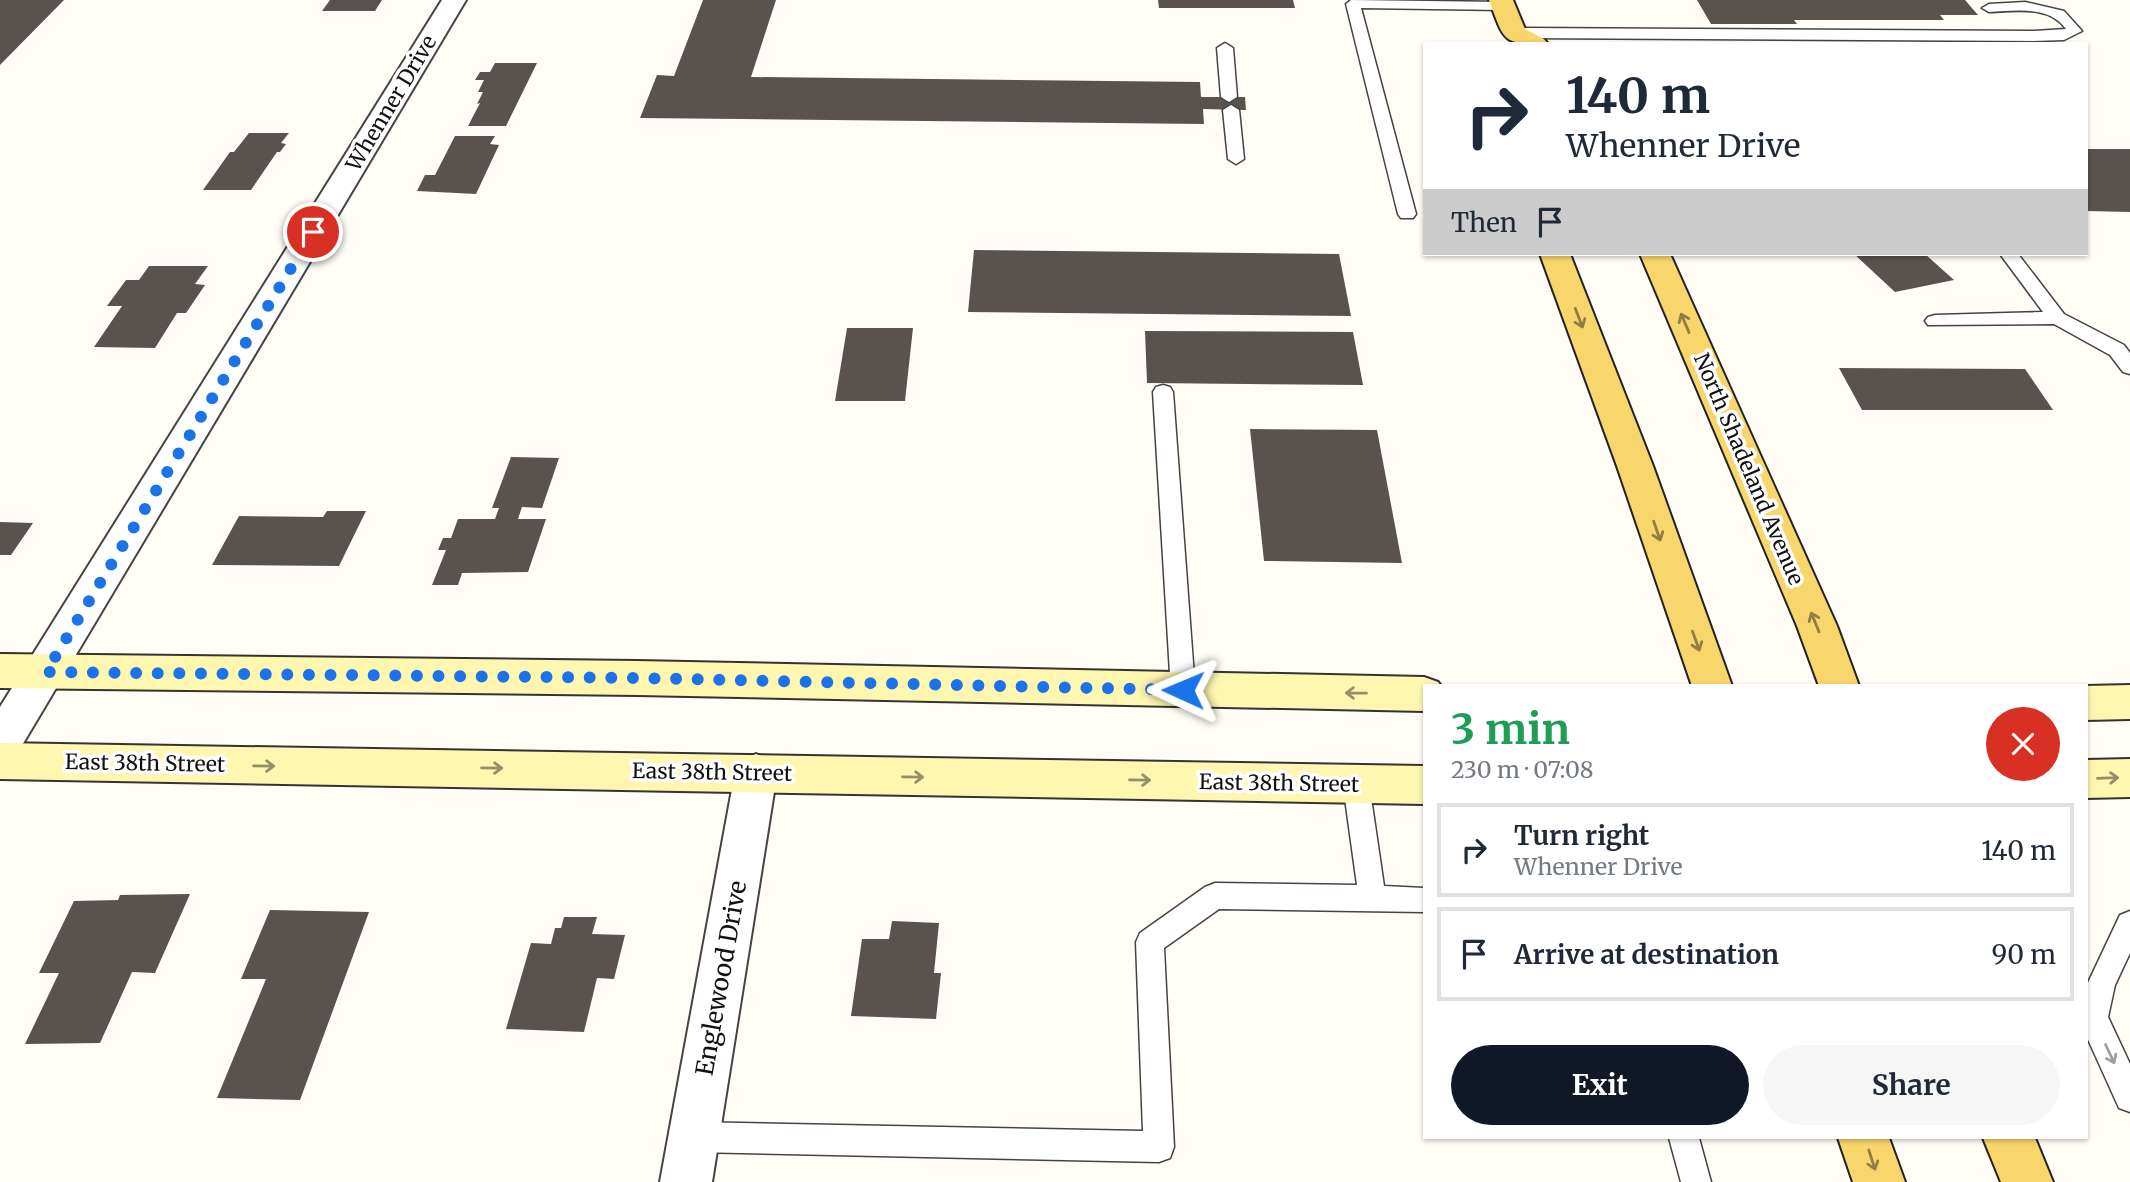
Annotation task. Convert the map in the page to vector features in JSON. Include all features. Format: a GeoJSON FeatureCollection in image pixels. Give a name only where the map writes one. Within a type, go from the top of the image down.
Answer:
{"type":"FeatureCollection","features":[{"type":"Feature","properties":{"kind":"main road"},"geometry":{"type":"LineString","coordinates":[[1502,3],[1517,40]]}},
{"type":"Feature","properties":{"kind":"main road"},"geometry":{"type":"LineString","coordinates":[[1556,256],[1635,466],[1711,684]]}},
{"type":"Feature","properties":{"kind":"main road","name":"North Shadeland Avenue"},"geometry":{"type":"LineString","coordinates":[[1656,256],[1816,626],[1838,684]]}},
{"type":"Feature","properties":{"kind":"main road"},"geometry":{"type":"LineString","coordinates":[[0,671],[637,678],[1423,694]]}},
{"type":"Feature","properties":{"kind":"main road"},"geometry":{"type":"LineString","coordinates":[[2088,703],[2130,702]]}},
{"type":"Feature","properties":{"kind":"main road","name":"East 38th Street"},"geometry":{"type":"LineString","coordinates":[[0,761],[1423,785]]}},
{"type":"Feature","properties":{"kind":"main road"},"geometry":{"type":"LineString","coordinates":[[2088,779],[2130,778]]}},
{"type":"Feature","properties":{"kind":"main road"},"geometry":{"type":"LineString","coordinates":[[1864,1139],[1879,1182]]}},
{"type":"Feature","properties":{"kind":"main road"},"geometry":{"type":"LineString","coordinates":[[2009,1139],[2027,1182]]}},
{"type":"Feature","properties":{"kind":"street","name":"Whenner Drive"},"geometry":{"type":"LineString","coordinates":[[0,744],[454,0]]}},
{"type":"Feature","properties":{"kind":"street","name":"Englewood Drive"},"geometry":{"type":"LineString","coordinates":[[685,1182],[756,773]]}},
{"type":"Feature","properties":{"kind":"lane"},"geometry":{"type":"LineString","coordinates":[[1407,214],[1353,4],[1502,3]]}},
{"type":"Feature","properties":{"kind":"lane"},"geometry":{"type":"LineString","coordinates":[[1517,40],[2044,36],[2064,35],[2075,31],[2070,21],[2054,10],[1989,8]]}},
{"type":"Feature","properties":{"kind":"lane"},"geometry":{"type":"LineString","coordinates":[[1225,48],[1236,159]]}},
{"type":"Feature","properties":{"kind":"lane"},"geometry":{"type":"LineString","coordinates":[[2010,256],[2057,318],[2118,350],[2130,367]]}},
{"type":"Feature","properties":{"kind":"lane"},"geometry":{"type":"LineString","coordinates":[[1934,321],[2057,318]]}},
{"type":"Feature","properties":{"kind":"lane"},"geometry":{"type":"LineString","coordinates":[[1163,392],[1183,690]]}},
{"type":"Feature","properties":{"kind":"lane"},"geometry":{"type":"LineString","coordinates":[[1356,784],[1372,898]]}},
{"type":"Feature","properties":{"kind":"lane"},"geometry":{"type":"LineString","coordinates":[[693,1137],[1159,1147],[1150,942],[1215,896],[1423,900]]}},
{"type":"Feature","properties":{"kind":"lane"},"geometry":{"type":"LineString","coordinates":[[2130,924],[2101,983],[2092,1018],[2130,1097]]}},
{"type":"Feature","properties":{"kind":"lane"},"geometry":{"type":"LineString","coordinates":[[1684,1139],[1696,1182]]}},
{"type":"Feature","properties":{"kind":"building"},"geometry":{"type":"Polygon","coordinates":[[[0,0],[64,0],[0,65],[0,0]]]}},
{"type":"Feature","properties":{"kind":"building"},"geometry":{"type":"Polygon","coordinates":[[[330,0],[382,0],[375,11],[322,11],[330,0]]]}},
{"type":"Feature","properties":{"kind":"building"},"geometry":{"type":"Polygon","coordinates":[[[703,0],[776,0],[751,77],[1200,82],[1201,97],[1245,97],[1246,110],[1203,109],[1204,124],[640,118],[657,75],[674,76],[703,0]]]}},
{"type":"Feature","properties":{"kind":"building"},"geometry":{"type":"Polygon","coordinates":[[[1158,0],[1293,0],[1295,8],[1159,8],[1158,0]]]}},
{"type":"Feature","properties":{"kind":"building"},"geometry":{"type":"Polygon","coordinates":[[[1697,0],[1965,0],[1978,15],[1940,15],[1944,20],[1794,20],[1797,24],[1711,24],[1697,0]]]}},
{"type":"Feature","properties":{"kind":"building"},"geometry":{"type":"Polygon","coordinates":[[[495,63],[537,63],[506,126],[468,126],[483,92],[478,92],[484,80],[475,80],[480,72],[490,72],[495,63]]]}},
{"type":"Feature","properties":{"kind":"building"},"geometry":{"type":"Polygon","coordinates":[[[249,133],[289,133],[281,143],[286,144],[277,152],[251,190],[203,190],[230,152],[234,152],[249,133]]]}},
{"type":"Feature","properties":{"kind":"building"},"geometry":{"type":"Polygon","coordinates":[[[455,136],[495,136],[490,144],[499,145],[476,194],[417,191],[425,175],[435,175],[455,136]]]}},
{"type":"Feature","properties":{"kind":"building"},"geometry":{"type":"Polygon","coordinates":[[[2088,149],[2130,149],[2130,212],[2088,211],[2088,149]]]}},
{"type":"Feature","properties":{"kind":"building"},"geometry":{"type":"Polygon","coordinates":[[[974,250],[1339,254],[1351,316],[968,312],[974,250]]]}},
{"type":"Feature","properties":{"kind":"building"},"geometry":{"type":"Polygon","coordinates":[[[1856,256],[1927,256],[1954,280],[1895,292],[1856,256]]]}},
{"type":"Feature","properties":{"kind":"building"},"geometry":{"type":"Polygon","coordinates":[[[149,266],[208,266],[195,284],[205,285],[186,313],[177,313],[155,348],[94,347],[122,306],[107,306],[126,280],[139,280],[149,266]]]}},
{"type":"Feature","properties":{"kind":"building"},"geometry":{"type":"Polygon","coordinates":[[[847,328],[913,328],[905,401],[835,401],[847,328]]]}},
{"type":"Feature","properties":{"kind":"building"},"geometry":{"type":"Polygon","coordinates":[[[1145,331],[1353,332],[1363,385],[1147,383],[1145,331]]]}},
{"type":"Feature","properties":{"kind":"building"},"geometry":{"type":"Polygon","coordinates":[[[1839,368],[2025,369],[2053,410],[1862,410],[1839,368]]]}},
{"type":"Feature","properties":{"kind":"building"},"geometry":{"type":"Polygon","coordinates":[[[1250,429],[1377,430],[1402,563],[1264,561],[1250,429]]]}},
{"type":"Feature","properties":{"kind":"building"},"geometry":{"type":"Polygon","coordinates":[[[511,457],[559,458],[542,508],[522,507],[518,519],[546,519],[528,572],[462,573],[458,585],[432,585],[446,550],[438,550],[443,538],[451,538],[458,519],[495,519],[499,508],[492,508],[511,457]]]}},
{"type":"Feature","properties":{"kind":"building"},"geometry":{"type":"Polygon","coordinates":[[[327,511],[366,511],[339,566],[212,565],[239,516],[323,517],[327,511]]]}},
{"type":"Feature","properties":{"kind":"building"},"geometry":{"type":"Polygon","coordinates":[[[0,522],[33,523],[11,555],[0,555],[0,522]]]}},
{"type":"Feature","properties":{"kind":"building"},"geometry":{"type":"Polygon","coordinates":[[[190,894],[155,973],[132,972],[100,1043],[25,1044],[59,973],[39,973],[74,901],[118,900],[120,895],[190,894]]]}},
{"type":"Feature","properties":{"kind":"building"},"geometry":{"type":"Polygon","coordinates":[[[270,910],[369,912],[300,1100],[217,1098],[266,979],[241,979],[270,910]]]}},
{"type":"Feature","properties":{"kind":"building"},"geometry":{"type":"Polygon","coordinates":[[[564,917],[597,917],[592,934],[625,935],[614,979],[597,978],[584,1032],[506,1029],[531,943],[551,944],[555,928],[561,928],[564,917]]]}},
{"type":"Feature","properties":{"kind":"building"},"geometry":{"type":"Polygon","coordinates":[[[892,921],[939,923],[934,973],[941,973],[936,1019],[851,1016],[862,939],[889,939],[892,921]]]}},
{"type":"Feature","properties":{"kind":"route"},"geometry":{"type":"LineString","coordinates":[[313,232],[46,672],[637,678],[1183,690]]}}]}
